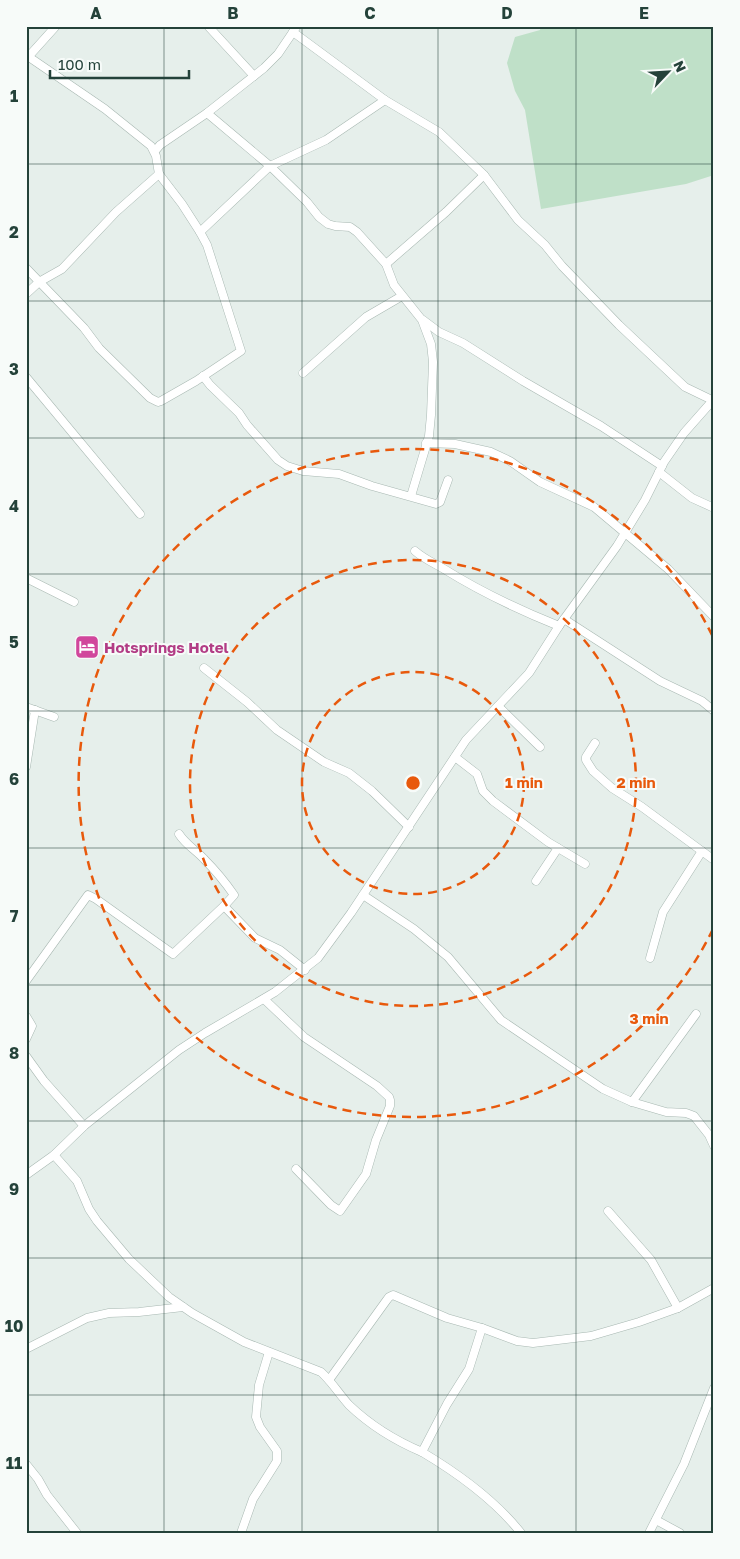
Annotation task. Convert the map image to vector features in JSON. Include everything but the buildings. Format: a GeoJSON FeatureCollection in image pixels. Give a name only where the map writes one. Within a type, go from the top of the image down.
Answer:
{"type":"FeatureCollection","features":[{"type":"Feature","properties":{"kind":"street"},"geometry":{"type":"LineString","coordinates":[[26,268],[84,328],[99,348],[150,398],[158,402],[241,351],[207,245],[182,204],[159,174],[155,151],[142,138],[105,109],[27,56],[56,26]]}},
{"type":"Feature","properties":{"kind":"street"},"geometry":{"type":"LineString","coordinates":[[208,26],[254,76]]}},
{"type":"Feature","properties":{"kind":"street"},"geometry":{"type":"LineString","coordinates":[[26,1175],[54,1155],[84,1126],[179,1050],[264,999],[305,970],[318,958],[363,895],[466,740],[529,672],[625,533],[661,469],[684,433],[713,400],[685,387],[619,325],[562,266],[545,245],[518,220],[484,175],[439,132],[384,100],[295,29],[278,54],[264,68],[207,113],[160,145],[155,151]]}},
{"type":"Feature","properties":{"kind":"street"},"geometry":{"type":"LineString","coordinates":[[200,232],[270,166],[326,140],[384,100]]}},
{"type":"Feature","properties":{"kind":"street"},"geometry":{"type":"LineString","coordinates":[[207,113],[270,166],[328,224],[350,227],[357,232],[386,264],[394,285],[422,320],[439,332],[463,343],[522,381],[601,426],[661,469],[692,498],[714,508]]}},
{"type":"Feature","properties":{"kind":"street"},"geometry":{"type":"LineString","coordinates":[[26,294],[39,282],[62,269],[116,212],[159,174]]}},
{"type":"Feature","properties":{"kind":"street"},"geometry":{"type":"LineString","coordinates":[[386,264],[446,212],[484,175]]}},
{"type":"Feature","properties":{"kind":"street"},"geometry":{"type":"LineString","coordinates":[[302,374],[366,317],[402,296]]}},
{"type":"Feature","properties":{"kind":"street"},"geometry":{"type":"LineString","coordinates":[[411,496],[429,436],[431,416],[433,362],[431,344],[422,320]]}},
{"type":"Feature","properties":{"kind":"street"},"geometry":{"type":"LineString","coordinates":[[203,376],[278,460],[287,466],[302,472],[339,474],[372,486],[438,504],[448,480]]}},
{"type":"Feature","properties":{"kind":"street"},"geometry":{"type":"LineString","coordinates":[[26,377],[140,514]]}},
{"type":"Feature","properties":{"kind":"street"},"geometry":{"type":"LineString","coordinates":[[426,444],[456,444],[491,452],[540,482],[594,507],[668,569],[714,616]]}},
{"type":"Feature","properties":{"kind":"street"},"geometry":{"type":"LineString","coordinates":[[415,551],[430,562],[482,592],[523,611],[562,622],[660,681],[702,701],[714,711]]}},
{"type":"Feature","properties":{"kind":"street"},"geometry":{"type":"LineString","coordinates":[[26,578],[74,602]]}},
{"type":"Feature","properties":{"kind":"street"},"geometry":{"type":"LineString","coordinates":[[204,668],[248,702],[277,730],[324,762],[349,772],[372,791],[409,827]]}},
{"type":"Feature","properties":{"kind":"street"},"geometry":{"type":"LineString","coordinates":[[498,706],[540,746]]}},
{"type":"Feature","properties":{"kind":"street"},"geometry":{"type":"LineString","coordinates":[[26,707],[54,717]]}},
{"type":"Feature","properties":{"kind":"street"},"geometry":{"type":"LineString","coordinates":[[26,767],[35,710]]}},
{"type":"Feature","properties":{"kind":"street"},"geometry":{"type":"LineString","coordinates":[[595,743],[588,753],[586,760],[593,771],[612,788],[642,807],[714,860]]}},
{"type":"Feature","properties":{"kind":"street"},"geometry":{"type":"LineString","coordinates":[[455,757],[477,774],[483,791],[493,801],[558,848],[585,864]]}},
{"type":"Feature","properties":{"kind":"street"},"geometry":{"type":"LineString","coordinates":[[26,981],[88,896],[96,899],[173,954],[224,906],[234,895],[220,875],[193,848],[184,843],[179,834]]}},
{"type":"Feature","properties":{"kind":"street"},"geometry":{"type":"LineString","coordinates":[[536,881],[558,848]]}},
{"type":"Feature","properties":{"kind":"street"},"geometry":{"type":"LineString","coordinates":[[650,958],[663,912],[702,851]]}},
{"type":"Feature","properties":{"kind":"street"},"geometry":{"type":"LineString","coordinates":[[363,895],[414,929],[448,957],[501,1020],[603,1089],[632,1102],[666,1112],[686,1113],[694,1116],[709,1135],[714,1146]]}},
{"type":"Feature","properties":{"kind":"street"},"geometry":{"type":"LineString","coordinates":[[224,906],[255,938],[280,950],[305,970]]}},
{"type":"Feature","properties":{"kind":"street"},"geometry":{"type":"LineString","coordinates":[[264,999],[304,1037],[377,1086],[390,1100],[390,1106],[376,1140],[366,1174],[340,1210],[331,1206],[296,1169]]}},
{"type":"Feature","properties":{"kind":"street"},"geometry":{"type":"LineString","coordinates":[[632,1102],[696,1014]]}},
{"type":"Feature","properties":{"kind":"street"},"geometry":{"type":"LineString","coordinates":[[26,1016],[32,1026],[26,1039]]}},
{"type":"Feature","properties":{"kind":"street"},"geometry":{"type":"LineString","coordinates":[[26,1056],[44,1081],[84,1126]]}},
{"type":"Feature","properties":{"kind":"street"},"geometry":{"type":"LineString","coordinates":[[54,1155],[81,1188],[89,1209],[97,1221],[129,1259],[169,1297],[244,1342],[320,1372],[351,1407],[390,1436],[458,1473],[514,1524],[521,1533]]}},
{"type":"Feature","properties":{"kind":"street"},"geometry":{"type":"LineString","coordinates":[[608,1211],[650,1260],[678,1308]]}},
{"type":"Feature","properties":{"kind":"street"},"geometry":{"type":"LineString","coordinates":[[329,1380],[389,1297],[393,1295],[447,1318],[526,1343],[554,1342],[591,1336],[639,1322],[678,1308],[714,1288]]}},
{"type":"Feature","properties":{"kind":"street"},"geometry":{"type":"LineString","coordinates":[[26,1349],[87,1318],[109,1313],[183,1307]]}},
{"type":"Feature","properties":{"kind":"street"},"geometry":{"type":"LineString","coordinates":[[422,1452],[447,1404],[469,1369],[482,1328]]}},
{"type":"Feature","properties":{"kind":"street"},"geometry":{"type":"LineString","coordinates":[[240,1533],[253,1499],[277,1461],[277,1451],[260,1428],[256,1417],[259,1385],[269,1352]]}},
{"type":"Feature","properties":{"kind":"street"},"geometry":{"type":"LineString","coordinates":[[649,1533],[684,1464],[714,1388]]}},
{"type":"Feature","properties":{"kind":"street"},"geometry":{"type":"LineString","coordinates":[[26,1464],[38,1479],[47,1495],[77,1533]]}},
{"type":"Feature","properties":{"kind":"street"},"geometry":{"type":"LineString","coordinates":[[656,1520],[680,1533]]}},
{"type":"Feature","properties":{"kind":"green space"},"geometry":{"type":"Polygon","coordinates":[[[541,26],[714,26],[714,175],[686,184],[541,209],[525,110],[515,91],[507,63],[515,37],[540,30],[541,26]]]}},
{"type":"Feature","properties":{"kind":"place","name":"Hotsprings Hotel"},"geometry":{"type":"Point","coordinates":[87,647]}}]}
